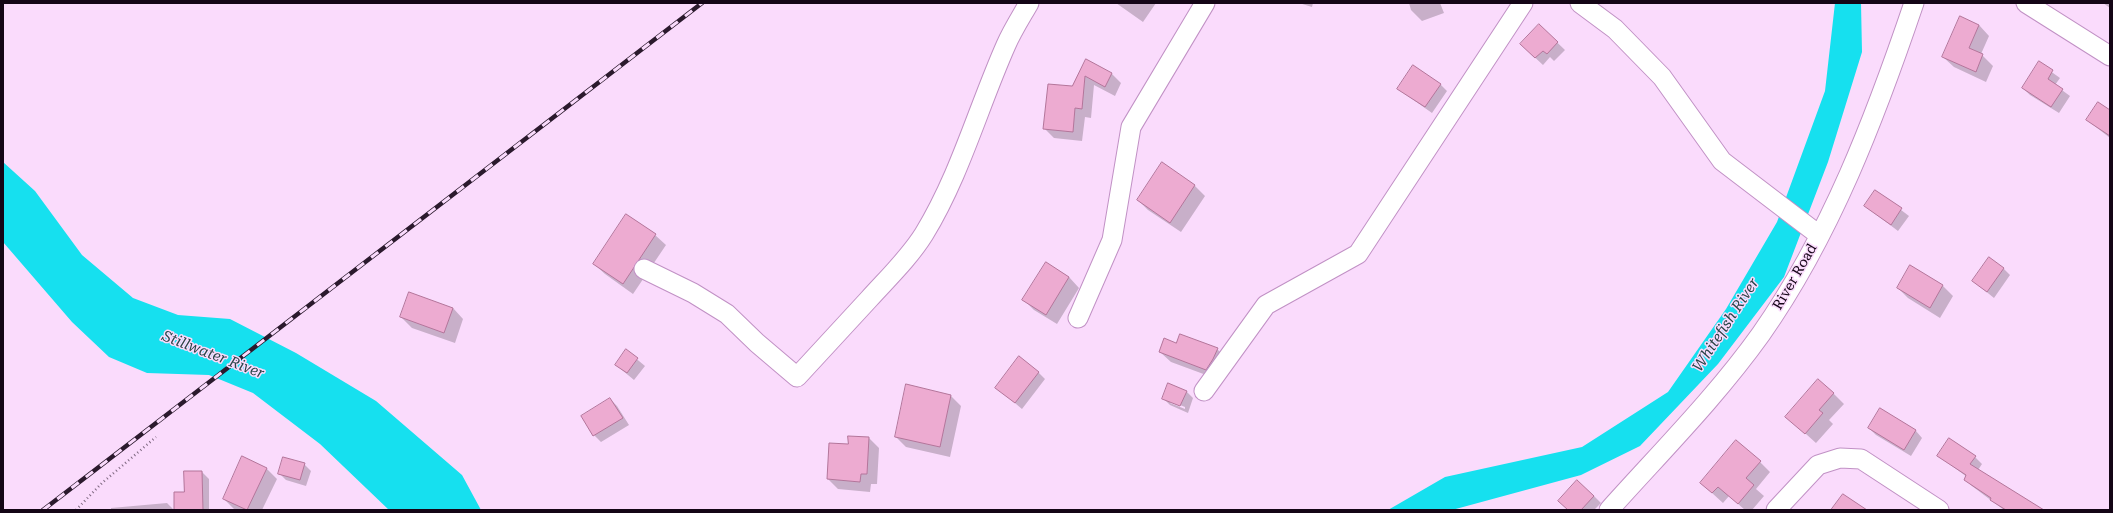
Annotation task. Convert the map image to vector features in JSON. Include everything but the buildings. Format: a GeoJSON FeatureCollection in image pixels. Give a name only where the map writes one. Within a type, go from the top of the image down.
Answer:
{"type":"FeatureCollection","features":[{"type":"Feature","properties":{"kind":"street"},"geometry":{"type":"LineString","coordinates":[[644,269],[693,292],[727,314],[757,343],[797,377],[914,249],[925,233],[945,196],[967,146],[1006,44],[1029,3]]}},
{"type":"Feature","properties":{"kind":"street"},"geometry":{"type":"LineString","coordinates":[[1078,318],[1112,240],[1131,127],[1205,3]]}},
{"type":"Feature","properties":{"kind":"street"},"geometry":{"type":"LineString","coordinates":[[1204,392],[1266,305],[1358,254],[1523,3]]}},
{"type":"Feature","properties":{"kind":"street"},"geometry":{"type":"LineString","coordinates":[[1580,3],[1615,29],[1640,52],[1681,102],[1722,161],[1758,190],[1812,229]]}},
{"type":"Feature","properties":{"kind":"street","name":"River Road"},"geometry":{"type":"LineString","coordinates":[[1609,510],[1723,382],[1753,345],[1785,296],[1812,229],[1843,190],[1914,3]]}},
{"type":"Feature","properties":{"kind":"street"},"geometry":{"type":"LineString","coordinates":[[2026,3],[2110,56]]}},
{"type":"Feature","properties":{"kind":"street"},"geometry":{"type":"LineString","coordinates":[[1776,510],[1818,466],[1840,458],[1861,459],[1939,510]]}},
{"type":"Feature","properties":{"kind":"path"},"geometry":{"type":"LineString","coordinates":[[76,510],[102,483],[156,437]]}},
{"type":"Feature","properties":{"kind":"water","name":"Whitefish River"},"geometry":{"type":"Polygon","coordinates":[[[1835,3],[1861,3],[1862,52],[1828,162],[1784,277],[1718,364],[1640,446],[1581,475],[1452,510],[1388,510],[1445,477],[1582,447],[1668,392],[1726,309],[1777,222],[1825,91],[1835,3]]]}},
{"type":"Feature","properties":{"kind":"water","name":"Stillwater River"},"geometry":{"type":"Polygon","coordinates":[[[3,162],[35,191],[82,255],[133,298],[178,315],[230,319],[296,353],[376,401],[462,475],[481,510],[389,510],[320,444],[253,393],[209,375],[147,373],[109,357],[72,322],[3,242],[3,162]]]}},
{"type":"Feature","properties":{"kind":"railway"},"geometry":{"type":"LineString","coordinates":[[43,510],[702,3]]}}]}
